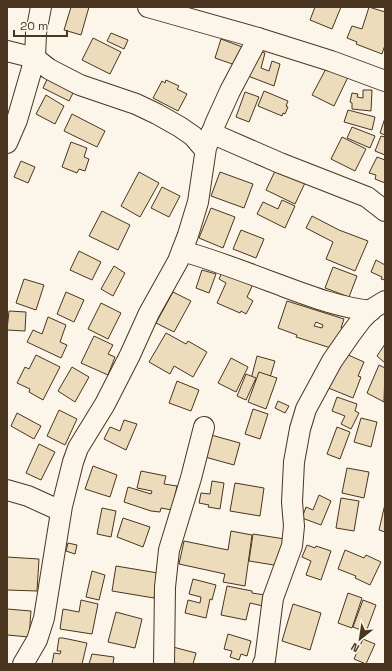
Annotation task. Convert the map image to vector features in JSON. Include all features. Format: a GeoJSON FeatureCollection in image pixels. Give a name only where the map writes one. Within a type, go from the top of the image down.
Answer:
{"type":"FeatureCollection","features":[{"type":"Feature","properties":{"kind":"street"},"geometry":{"type":"LineString","coordinates":[[7,143],[15,125],[35,58],[36,32],[41,7]]}},
{"type":"Feature","properties":{"kind":"street"},"geometry":{"type":"LineString","coordinates":[[148,7],[258,38],[332,61],[385,81]]}},
{"type":"Feature","properties":{"kind":"street"},"geometry":{"type":"LineString","coordinates":[[23,664],[37,640],[44,618],[61,511],[67,482],[78,448],[105,404],[149,313],[166,284],[182,251],[198,202],[208,141],[230,91],[258,38]]}},
{"type":"Feature","properties":{"kind":"street"},"geometry":{"type":"LineString","coordinates":[[7,51],[35,58],[49,69],[80,85],[123,99],[157,114],[180,126],[193,136],[280,163],[367,197],[385,211]]}},
{"type":"Feature","properties":{"kind":"street"},"geometry":{"type":"LineString","coordinates":[[182,251],[222,263],[312,297],[353,309],[378,306]]}},
{"type":"Feature","properties":{"kind":"street"},"geometry":{"type":"LineString","coordinates":[[263,664],[265,660],[273,598],[292,546],[294,526],[292,502],[294,462],[300,429],[306,408],[332,361],[362,319],[378,306]]}},
{"type":"Feature","properties":{"kind":"street"},"geometry":{"type":"LineString","coordinates":[[164,664],[165,587],[169,550],[191,478],[204,427]]}},
{"type":"Feature","properties":{"kind":"street"},"geometry":{"type":"LineString","coordinates":[[7,490],[28,496],[61,511]]}},
{"type":"Feature","properties":{"kind":"building"},"geometry":{"type":"Polygon","coordinates":[[[71,7],[89,7],[81,35],[64,30],[71,7]]]}},
{"type":"Feature","properties":{"kind":"building"},"geometry":{"type":"Polygon","coordinates":[[[315,7],[341,7],[332,29],[310,20],[315,7]]]}},
{"type":"Feature","properties":{"kind":"building"},"geometry":{"type":"Polygon","coordinates":[[[369,7],[385,12],[385,45],[382,54],[356,44],[357,42],[347,38],[352,26],[362,29],[369,7]]]}},
{"type":"Feature","properties":{"kind":"building"},"geometry":{"type":"Polygon","coordinates":[[[111,33],[128,40],[124,49],[107,41],[111,33]]]}},
{"type":"Feature","properties":{"kind":"building"},"geometry":{"type":"Polygon","coordinates":[[[93,38],[121,52],[110,74],[82,60],[93,38]]]}},
{"type":"Feature","properties":{"kind":"building"},"geometry":{"type":"Polygon","coordinates":[[[221,39],[245,48],[238,66],[215,58],[221,39]]]}},
{"type":"Feature","properties":{"kind":"building"},"geometry":{"type":"Polygon","coordinates":[[[256,50],[265,53],[261,68],[269,71],[272,61],[280,64],[274,86],[248,76],[256,50]]]}},
{"type":"Feature","properties":{"kind":"building"},"geometry":{"type":"Polygon","coordinates":[[[328,65],[349,75],[334,106],[312,95],[328,65]]]}},
{"type":"Feature","properties":{"kind":"building"},"geometry":{"type":"Polygon","coordinates":[[[49,75],[76,87],[69,101],[43,88],[49,75]]]}},
{"type":"Feature","properties":{"kind":"building"},"geometry":{"type":"Polygon","coordinates":[[[166,80],[179,86],[177,89],[187,94],[178,111],[153,98],[162,81],[165,83],[166,80]]]}},
{"type":"Feature","properties":{"kind":"building"},"geometry":{"type":"Polygon","coordinates":[[[363,90],[372,90],[371,111],[352,109],[352,103],[350,102],[352,93],[358,94],[357,97],[363,98],[363,90]]]}},
{"type":"Feature","properties":{"kind":"building"},"geometry":{"type":"Polygon","coordinates":[[[264,91],[288,101],[286,106],[288,107],[285,114],[283,113],[282,116],[258,106],[264,91]]]}},
{"type":"Feature","properties":{"kind":"building"},"geometry":{"type":"Polygon","coordinates":[[[245,92],[259,97],[249,122],[236,117],[245,92]]]}},
{"type":"Feature","properties":{"kind":"building"},"geometry":{"type":"Polygon","coordinates":[[[46,95],[64,106],[55,124],[36,114],[46,95]]]}},
{"type":"Feature","properties":{"kind":"building"},"geometry":{"type":"Polygon","coordinates":[[[348,110],[375,117],[372,130],[344,122],[348,110]]]}},
{"type":"Feature","properties":{"kind":"building"},"geometry":{"type":"Polygon","coordinates":[[[72,114],[105,131],[97,147],[64,131],[72,114]]]}},
{"type":"Feature","properties":{"kind":"building"},"geometry":{"type":"Polygon","coordinates":[[[385,118],[385,135],[380,133],[385,118]]]}},
{"type":"Feature","properties":{"kind":"building"},"geometry":{"type":"Polygon","coordinates":[[[352,127],[375,136],[370,148],[347,138],[352,127]]]}},
{"type":"Feature","properties":{"kind":"building"},"geometry":{"type":"Polygon","coordinates":[[[381,136],[385,137],[385,155],[375,151],[381,136]]]}},
{"type":"Feature","properties":{"kind":"building"},"geometry":{"type":"Polygon","coordinates":[[[342,137],[366,149],[355,171],[331,159],[342,137]]]}},
{"type":"Feature","properties":{"kind":"building"},"geometry":{"type":"Polygon","coordinates":[[[71,142],[87,148],[84,157],[89,159],[85,171],[79,169],[77,173],[62,167],[71,142]]]}},
{"type":"Feature","properties":{"kind":"building"},"geometry":{"type":"Polygon","coordinates":[[[377,157],[385,160],[385,183],[375,179],[376,175],[369,173],[377,157]]]}},
{"type":"Feature","properties":{"kind":"building"},"geometry":{"type":"Polygon","coordinates":[[[21,161],[35,167],[28,183],[14,177],[21,161]]]}},
{"type":"Feature","properties":{"kind":"building"},"geometry":{"type":"Polygon","coordinates":[[[276,169],[305,183],[295,204],[266,190],[276,169]]]}},
{"type":"Feature","properties":{"kind":"building"},"geometry":{"type":"Polygon","coordinates":[[[139,172],[159,183],[140,217],[121,206],[139,172]]]}},
{"type":"Feature","properties":{"kind":"building"},"geometry":{"type":"Polygon","coordinates":[[[220,172],[253,184],[244,208],[211,196],[220,172]]]}},
{"type":"Feature","properties":{"kind":"building"},"geometry":{"type":"Polygon","coordinates":[[[162,187],[180,196],[169,217],[151,208],[162,187]]]}},
{"type":"Feature","properties":{"kind":"building"},"geometry":{"type":"Polygon","coordinates":[[[282,200],[295,206],[285,228],[257,214],[263,202],[278,209],[282,200]]]}},
{"type":"Feature","properties":{"kind":"building"},"geometry":{"type":"Polygon","coordinates":[[[211,208],[235,217],[223,248],[199,238],[211,208]]]}},
{"type":"Feature","properties":{"kind":"building"},"geometry":{"type":"Polygon","coordinates":[[[102,211],[130,225],[118,250],[89,236],[102,211]]]}},
{"type":"Feature","properties":{"kind":"building"},"geometry":{"type":"Polygon","coordinates":[[[312,216],[339,230],[368,241],[355,271],[326,259],[333,242],[306,228],[312,216]]]}},
{"type":"Feature","properties":{"kind":"building"},"geometry":{"type":"Polygon","coordinates":[[[241,230],[264,239],[256,258],[233,249],[241,230]]]}},
{"type":"Feature","properties":{"kind":"building"},"geometry":{"type":"Polygon","coordinates":[[[79,251],[101,262],[92,280],[70,270],[79,251]]]}},
{"type":"Feature","properties":{"kind":"building"},"geometry":{"type":"Polygon","coordinates":[[[376,260],[385,265],[385,280],[371,272],[376,260]]]}},
{"type":"Feature","properties":{"kind":"building"},"geometry":{"type":"Polygon","coordinates":[[[114,266],[125,273],[113,296],[101,289],[114,266]]]}},
{"type":"Feature","properties":{"kind":"building"},"geometry":{"type":"Polygon","coordinates":[[[333,267],[357,276],[349,297],[325,288],[333,267]]]}},
{"type":"Feature","properties":{"kind":"building"},"geometry":{"type":"Polygon","coordinates":[[[224,268],[254,282],[247,297],[253,301],[246,314],[217,303],[226,283],[219,279],[224,268]]]}},
{"type":"Feature","properties":{"kind":"building"},"geometry":{"type":"Polygon","coordinates":[[[202,270],[216,274],[209,293],[196,288],[202,270]]]}},
{"type":"Feature","properties":{"kind":"building"},"geometry":{"type":"Polygon","coordinates":[[[24,279],[44,285],[36,310],[16,303],[24,279]]]}},
{"type":"Feature","properties":{"kind":"building"},"geometry":{"type":"Polygon","coordinates":[[[66,292],[84,300],[74,322],[57,314],[66,292]]]}},
{"type":"Feature","properties":{"kind":"building"},"geometry":{"type":"Polygon","coordinates":[[[173,292],[191,301],[174,332],[156,323],[173,292]]]}},
{"type":"Feature","properties":{"kind":"building"},"geometry":{"type":"Polygon","coordinates":[[[287,301],[344,319],[341,328],[345,329],[334,349],[296,337],[297,335],[278,328],[287,301]],[[316,322],[314,326],[322,328],[323,325],[316,322]]]}},
{"type":"Feature","properties":{"kind":"building"},"geometry":{"type":"Polygon","coordinates":[[[101,303],[121,313],[108,339],[88,329],[101,303]]]}},
{"type":"Feature","properties":{"kind":"building"},"geometry":{"type":"Polygon","coordinates":[[[9,311],[26,312],[25,331],[7,330],[9,311]]]}},
{"type":"Feature","properties":{"kind":"building"},"geometry":{"type":"Polygon","coordinates":[[[48,317],[66,325],[60,342],[67,345],[61,358],[27,342],[33,330],[42,334],[48,317]]]}},
{"type":"Feature","properties":{"kind":"building"},"geometry":{"type":"Polygon","coordinates":[[[166,333],[186,344],[188,341],[207,352],[193,377],[174,366],[170,374],[149,362],[166,333]]]}},
{"type":"Feature","properties":{"kind":"building"},"geometry":{"type":"Polygon","coordinates":[[[94,336],[113,345],[108,354],[115,357],[108,375],[81,363],[94,336]]]}},
{"type":"Feature","properties":{"kind":"building"},"geometry":{"type":"Polygon","coordinates":[[[385,344],[385,363],[377,356],[385,344]]]}},
{"type":"Feature","properties":{"kind":"building"},"geometry":{"type":"Polygon","coordinates":[[[346,354],[364,362],[358,376],[361,377],[353,398],[326,387],[346,354]]]}},
{"type":"Feature","properties":{"kind":"building"},"geometry":{"type":"Polygon","coordinates":[[[36,355],[60,367],[43,400],[29,392],[30,389],[17,383],[25,367],[29,369],[36,355]]]}},
{"type":"Feature","properties":{"kind":"building"},"geometry":{"type":"Polygon","coordinates":[[[257,356],[275,361],[268,384],[251,379],[257,356]]]}},
{"type":"Feature","properties":{"kind":"building"},"geometry":{"type":"Polygon","coordinates":[[[231,358],[248,367],[236,392],[218,383],[231,358]]]}},
{"type":"Feature","properties":{"kind":"building"},"geometry":{"type":"Polygon","coordinates":[[[379,365],[385,368],[384,402],[367,393],[379,365]]]}},
{"type":"Feature","properties":{"kind":"building"},"geometry":{"type":"Polygon","coordinates":[[[72,367],[89,377],[75,402],[58,391],[72,367]]]}},
{"type":"Feature","properties":{"kind":"building"},"geometry":{"type":"Polygon","coordinates":[[[259,372],[277,378],[266,409],[248,402],[259,372]]]}},
{"type":"Feature","properties":{"kind":"building"},"geometry":{"type":"Polygon","coordinates":[[[246,374],[256,378],[246,400],[237,396],[246,374]]]}},
{"type":"Feature","properties":{"kind":"building"},"geometry":{"type":"Polygon","coordinates":[[[177,381],[199,390],[191,411],[169,403],[177,381]]]}},
{"type":"Feature","properties":{"kind":"building"},"geometry":{"type":"Polygon","coordinates":[[[337,397],[357,404],[355,411],[359,413],[351,429],[341,424],[345,416],[332,411],[337,397]]]}},
{"type":"Feature","properties":{"kind":"building"},"geometry":{"type":"Polygon","coordinates":[[[278,401],[289,406],[285,413],[275,408],[278,401]]]}},
{"type":"Feature","properties":{"kind":"building"},"geometry":{"type":"Polygon","coordinates":[[[253,409],[268,414],[260,439],[245,434],[253,409]]]}},
{"type":"Feature","properties":{"kind":"building"},"geometry":{"type":"Polygon","coordinates":[[[59,410],[77,419],[65,445],[47,436],[59,410]]]}},
{"type":"Feature","properties":{"kind":"building"},"geometry":{"type":"Polygon","coordinates":[[[17,413],[41,426],[34,439],[11,426],[17,413]]]}},
{"type":"Feature","properties":{"kind":"building"},"geometry":{"type":"Polygon","coordinates":[[[361,418],[377,422],[371,447],[354,442],[361,418]]]}},
{"type":"Feature","properties":{"kind":"building"},"geometry":{"type":"Polygon","coordinates":[[[124,420],[137,424],[126,450],[104,439],[110,427],[120,431],[124,420]]]}},
{"type":"Feature","properties":{"kind":"building"},"geometry":{"type":"Polygon","coordinates":[[[337,427],[350,432],[340,459],[327,454],[337,427]]]}},
{"type":"Feature","properties":{"kind":"building"},"geometry":{"type":"Polygon","coordinates":[[[211,435],[240,443],[234,465],[205,457],[211,435]]]}},
{"type":"Feature","properties":{"kind":"building"},"geometry":{"type":"Polygon","coordinates":[[[39,444],[55,452],[41,480],[26,473],[39,444]]]}},
{"type":"Feature","properties":{"kind":"building"},"geometry":{"type":"Polygon","coordinates":[[[93,466],[117,475],[110,497],[85,489],[93,466]]]}},
{"type":"Feature","properties":{"kind":"building"},"geometry":{"type":"Polygon","coordinates":[[[347,468],[369,472],[364,498],[342,493],[347,468]]]}},
{"type":"Feature","properties":{"kind":"building"},"geometry":{"type":"Polygon","coordinates":[[[141,471],[166,476],[164,484],[177,486],[172,510],[161,508],[160,512],[151,511],[124,502],[128,487],[151,494],[152,491],[137,488],[141,471]]]}},
{"type":"Feature","properties":{"kind":"building"},"geometry":{"type":"Polygon","coordinates":[[[212,481],[224,483],[220,509],[208,507],[209,505],[199,503],[201,493],[210,494],[212,481]]]}},
{"type":"Feature","properties":{"kind":"building"},"geometry":{"type":"Polygon","coordinates":[[[235,483],[264,488],[260,516],[230,511],[235,483]]]}},
{"type":"Feature","properties":{"kind":"building"},"geometry":{"type":"Polygon","coordinates":[[[319,495],[331,501],[321,525],[302,518],[306,507],[313,510],[319,495]]]}},
{"type":"Feature","properties":{"kind":"building"},"geometry":{"type":"Polygon","coordinates":[[[341,498],[359,501],[354,531],[336,528],[341,498]]]}},
{"type":"Feature","properties":{"kind":"building"},"geometry":{"type":"Polygon","coordinates":[[[385,504],[385,532],[379,530],[385,504]]]}},
{"type":"Feature","properties":{"kind":"building"},"geometry":{"type":"Polygon","coordinates":[[[102,508],[116,511],[111,537],[97,534],[102,508]]]}},
{"type":"Feature","properties":{"kind":"building"},"geometry":{"type":"Polygon","coordinates":[[[123,518],[150,527],[143,547],[117,537],[123,518]]]}},
{"type":"Feature","properties":{"kind":"building"},"geometry":{"type":"Polygon","coordinates":[[[231,531],[252,535],[245,586],[223,582],[225,574],[179,564],[184,541],[228,550],[231,531]]]}},
{"type":"Feature","properties":{"kind":"building"},"geometry":{"type":"Polygon","coordinates":[[[253,534],[285,539],[280,566],[249,561],[253,534]]]}},
{"type":"Feature","properties":{"kind":"building"},"geometry":{"type":"Polygon","coordinates":[[[68,543],[77,545],[75,554],[66,551],[68,543]]]}},
{"type":"Feature","properties":{"kind":"building"},"geometry":{"type":"Polygon","coordinates":[[[307,545],[315,548],[316,546],[331,551],[321,580],[306,575],[311,561],[302,557],[307,545]]]}},
{"type":"Feature","properties":{"kind":"building"},"geometry":{"type":"Polygon","coordinates":[[[345,550],[364,558],[366,555],[381,562],[370,585],[355,578],[356,576],[338,569],[345,550]]]}},
{"type":"Feature","properties":{"kind":"building"},"geometry":{"type":"Polygon","coordinates":[[[7,557],[39,559],[37,591],[7,590],[7,557]]]}},
{"type":"Feature","properties":{"kind":"building"},"geometry":{"type":"Polygon","coordinates":[[[116,566],[158,573],[154,598],[112,591],[116,566]]]}},
{"type":"Feature","properties":{"kind":"building"},"geometry":{"type":"Polygon","coordinates":[[[92,571],[105,575],[99,600],[86,597],[92,571]]]}},
{"type":"Feature","properties":{"kind":"building"},"geometry":{"type":"Polygon","coordinates":[[[193,579],[216,585],[212,600],[210,599],[206,618],[185,613],[188,600],[200,603],[201,597],[189,594],[193,579]]]}},
{"type":"Feature","properties":{"kind":"building"},"geometry":{"type":"Polygon","coordinates":[[[227,586],[265,595],[263,606],[250,603],[246,620],[221,615],[227,586]]]}},
{"type":"Feature","properties":{"kind":"building"},"geometry":{"type":"Polygon","coordinates":[[[348,593],[362,598],[352,628],[338,623],[348,593]]]}},
{"type":"Feature","properties":{"kind":"building"},"geometry":{"type":"Polygon","coordinates":[[[81,600],[98,604],[92,634],[60,629],[63,609],[79,612],[81,600]]]}},
{"type":"Feature","properties":{"kind":"building"},"geometry":{"type":"Polygon","coordinates":[[[363,600],[376,605],[366,632],[353,627],[363,600]]]}},
{"type":"Feature","properties":{"kind":"building"},"geometry":{"type":"Polygon","coordinates":[[[293,604],[321,613],[310,650],[282,641],[293,604]]]}},
{"type":"Feature","properties":{"kind":"building"},"geometry":{"type":"Polygon","coordinates":[[[7,609],[31,611],[29,637],[7,635],[7,609]]]}},
{"type":"Feature","properties":{"kind":"building"},"geometry":{"type":"Polygon","coordinates":[[[116,612],[142,619],[135,648],[108,642],[116,612]]]}},
{"type":"Feature","properties":{"kind":"building"},"geometry":{"type":"Polygon","coordinates":[[[228,634],[251,641],[247,656],[241,654],[239,660],[230,657],[232,651],[224,649],[228,634]]]}},
{"type":"Feature","properties":{"kind":"building"},"geometry":{"type":"Polygon","coordinates":[[[59,638],[87,643],[82,664],[52,664],[54,653],[60,654],[61,651],[57,651],[59,638]]]}},
{"type":"Feature","properties":{"kind":"building"},"geometry":{"type":"Polygon","coordinates":[[[363,639],[375,644],[366,664],[354,659],[363,639]]]}},
{"type":"Feature","properties":{"kind":"building"},"geometry":{"type":"Polygon","coordinates":[[[173,647],[196,653],[193,664],[169,663],[173,647]]]}},
{"type":"Feature","properties":{"kind":"building"},"geometry":{"type":"Polygon","coordinates":[[[92,654],[114,657],[113,664],[89,664],[92,654]]]}}]}
